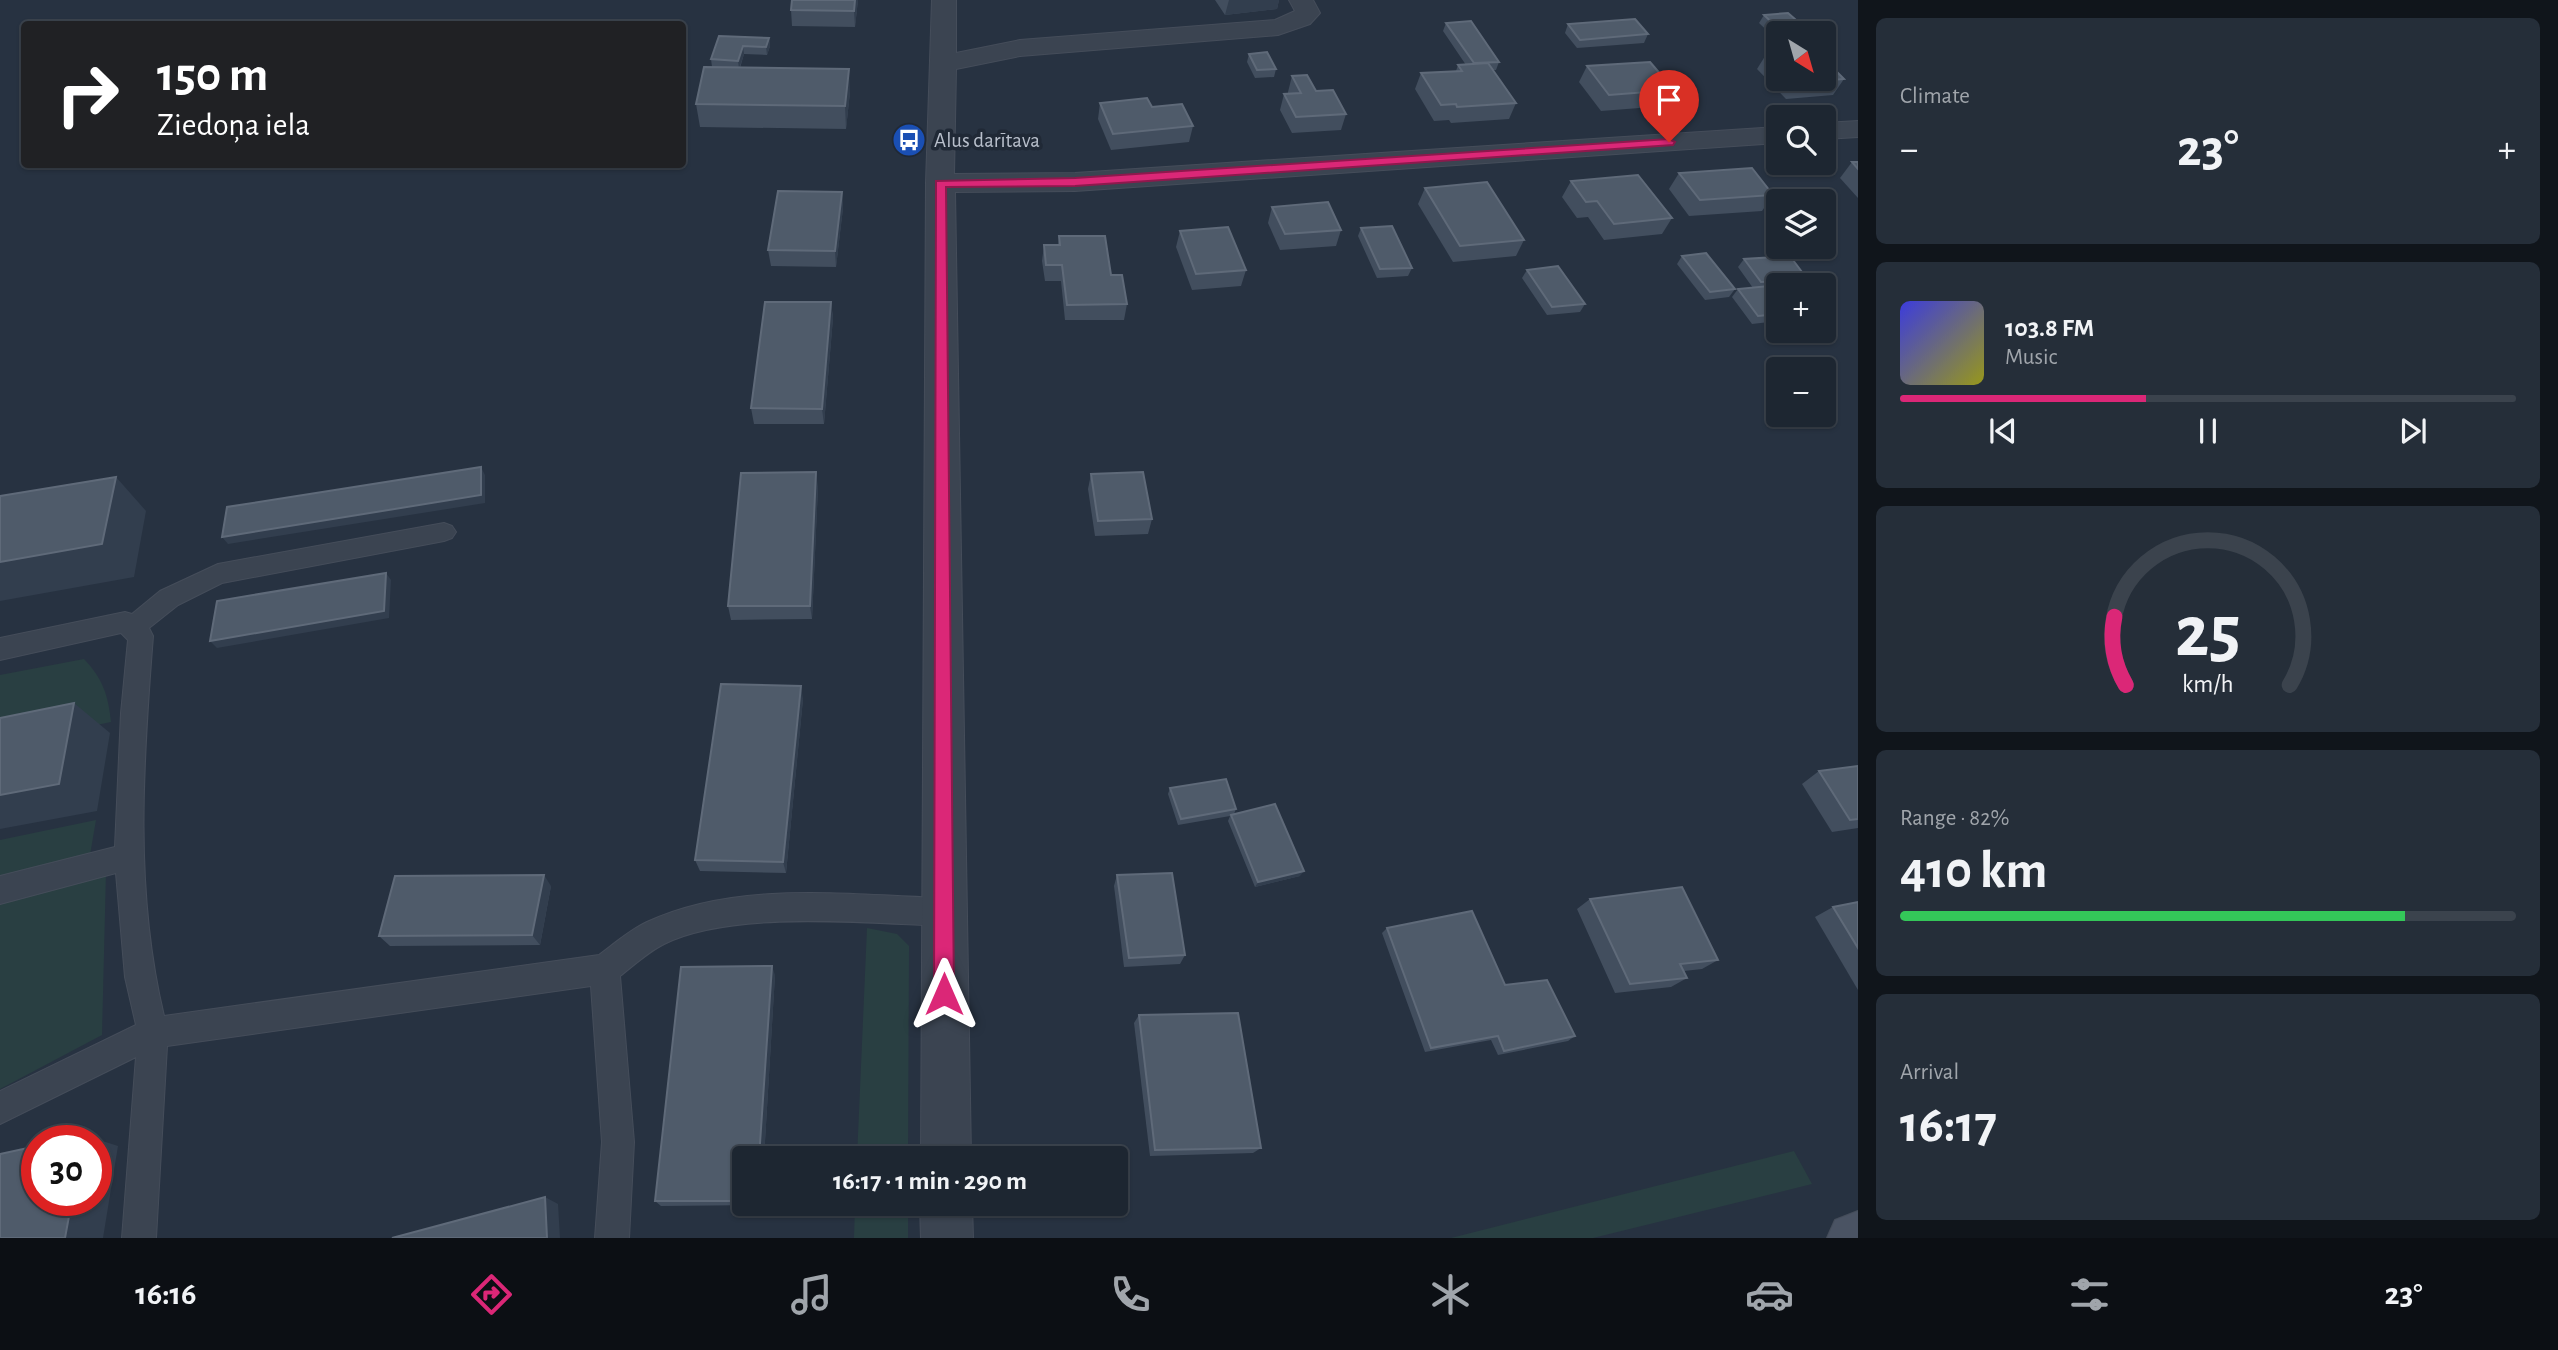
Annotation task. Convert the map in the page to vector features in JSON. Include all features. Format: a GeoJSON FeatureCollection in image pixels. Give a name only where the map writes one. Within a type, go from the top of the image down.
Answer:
{"type":"FeatureCollection","features":[{"type":"Feature","properties":{"kind":"street"},"geometry":{"type":"LineString","coordinates":[[944,0],[940,183],[946,1146]]}},
{"type":"Feature","properties":{"kind":"street"},"geometry":{"type":"LineString","coordinates":[[943,64],[984,53],[1020,48],[1278,27],[1301,19],[1308,13],[1301,0]]}},
{"type":"Feature","properties":{"kind":"street"},"geometry":{"type":"LineString","coordinates":[[1836,130],[1858,129]]}},
{"type":"Feature","properties":{"kind":"street"},"geometry":{"type":"LineString","coordinates":[[940,183],[1075,182],[1766,136]]}},
{"type":"Feature","properties":{"kind":"street"},"geometry":{"type":"LineString","coordinates":[[946,1216],[947,1238]]}},
{"type":"Feature","properties":{"kind":"lane"},"geometry":{"type":"LineString","coordinates":[[132,628],[169,598],[218,574],[444,531]]}},
{"type":"Feature","properties":{"kind":"lane"},"geometry":{"type":"LineString","coordinates":[[0,649],[125,622],[141,636],[134,713],[128,857],[140,977],[153,1033],[139,1238]]}},
{"type":"Feature","properties":{"kind":"lane"},"geometry":{"type":"LineString","coordinates":[[0,890],[128,857]]}},
{"type":"Feature","properties":{"kind":"lane"},"geometry":{"type":"LineString","coordinates":[[0,1108],[153,1033],[605,969],[656,933],[699,917],[764,911],[943,912]]}},
{"type":"Feature","properties":{"kind":"lane"},"geometry":{"type":"LineString","coordinates":[[605,969],[618,1142],[612,1238]]}},
{"type":"Feature","properties":{"kind":"green space"},"geometry":{"type":"Polygon","coordinates":[[[84,659],[104,688],[111,722],[0,745],[0,675],[84,659]]]}},
{"type":"Feature","properties":{"kind":"green space"},"geometry":{"type":"Polygon","coordinates":[[[96,820],[89,861],[0,884],[0,840],[96,820]]]}},
{"type":"Feature","properties":{"kind":"green space"},"geometry":{"type":"Polygon","coordinates":[[[106,872],[102,1035],[0,1089],[0,900],[106,872]]]}},
{"type":"Feature","properties":{"kind":"green space"},"geometry":{"type":"Polygon","coordinates":[[[867,928],[897,934],[909,946],[908,1146],[858,1146],[867,928]]]}},
{"type":"Feature","properties":{"kind":"green space"},"geometry":{"type":"Polygon","coordinates":[[[1794,1151],[1812,1184],[1593,1238],[1451,1238],[1794,1151]]]}},
{"type":"Feature","properties":{"kind":"green space"},"geometry":{"type":"Polygon","coordinates":[[[855,1216],[908,1216],[908,1238],[854,1238],[855,1216]]]}},
{"type":"Feature","properties":{"kind":"building"},"geometry":{"type":"Polygon","coordinates":[[[792,0],[855,0],[854,11],[791,10],[792,0]]]}},
{"type":"Feature","properties":{"kind":"building"},"geometry":{"type":"Polygon","coordinates":[[[1788,13],[1797,21],[1770,21],[1764,15],[1788,13]]]}},
{"type":"Feature","properties":{"kind":"building"},"geometry":{"type":"Polygon","coordinates":[[[1635,19],[1648,34],[1580,40],[1568,24],[1635,19]]]}},
{"type":"Feature","properties":{"kind":"building"},"geometry":{"type":"Polygon","coordinates":[[[1471,21],[1499,62],[1474,63],[1446,23],[1471,21]]]}},
{"type":"Feature","properties":{"kind":"building"},"geometry":{"type":"Polygon","coordinates":[[[719,36],[769,38],[766,47],[743,46],[738,61],[711,59],[719,36]]]}},
{"type":"Feature","properties":{"kind":"building"},"geometry":{"type":"Polygon","coordinates":[[[1267,52],[1276,69],[1257,70],[1249,54],[1267,52]]]}},
{"type":"Feature","properties":{"kind":"building"},"geometry":{"type":"Polygon","coordinates":[[[1650,62],[1674,90],[1609,95],[1587,66],[1650,62]]]}},
{"type":"Feature","properties":{"kind":"building"},"geometry":{"type":"Polygon","coordinates":[[[1488,63],[1516,103],[1457,107],[1456,104],[1441,105],[1421,73],[1462,71],[1458,65],[1488,63]]]}},
{"type":"Feature","properties":{"kind":"building"},"geometry":{"type":"Polygon","coordinates":[[[704,67],[849,69],[845,106],[696,104],[704,67]]]}},
{"type":"Feature","properties":{"kind":"building"},"geometry":{"type":"Polygon","coordinates":[[[1836,71],[1844,79],[1836,80],[1836,71]]]}},
{"type":"Feature","properties":{"kind":"building"},"geometry":{"type":"Polygon","coordinates":[[[1307,75],[1316,91],[1333,90],[1346,114],[1296,117],[1284,94],[1301,93],[1292,76],[1307,75]]]}},
{"type":"Feature","properties":{"kind":"building"},"geometry":{"type":"Polygon","coordinates":[[[1147,98],[1152,107],[1182,104],[1193,126],[1113,134],[1100,103],[1147,98]]]}},
{"type":"Feature","properties":{"kind":"building"},"geometry":{"type":"Polygon","coordinates":[[[1752,168],[1768,189],[1766,189],[1766,195],[1700,200],[1679,173],[1752,168]]]}},
{"type":"Feature","properties":{"kind":"building"},"geometry":{"type":"Polygon","coordinates":[[[1638,175],[1672,218],[1614,224],[1597,201],[1586,202],[1571,181],[1638,175]]]}},
{"type":"Feature","properties":{"kind":"building"},"geometry":{"type":"Polygon","coordinates":[[[1487,182],[1524,240],[1460,246],[1425,188],[1487,182]]]}},
{"type":"Feature","properties":{"kind":"building"},"geometry":{"type":"Polygon","coordinates":[[[778,191],[842,192],[835,251],[768,250],[778,191]]]}},
{"type":"Feature","properties":{"kind":"building"},"geometry":{"type":"Polygon","coordinates":[[[1328,202],[1341,230],[1285,234],[1272,207],[1328,202]]]}},
{"type":"Feature","properties":{"kind":"building"},"geometry":{"type":"Polygon","coordinates":[[[1392,226],[1412,268],[1380,269],[1361,228],[1392,226]]]}},
{"type":"Feature","properties":{"kind":"building"},"geometry":{"type":"Polygon","coordinates":[[[1228,227],[1246,270],[1196,274],[1180,231],[1228,227]]]}},
{"type":"Feature","properties":{"kind":"building"},"geometry":{"type":"Polygon","coordinates":[[[1059,236],[1105,236],[1111,275],[1122,275],[1127,304],[1067,305],[1062,265],[1046,265],[1044,245],[1060,245],[1059,236]]]}},
{"type":"Feature","properties":{"kind":"building"},"geometry":{"type":"Polygon","coordinates":[[[1706,253],[1735,289],[1710,292],[1682,256],[1706,253]]]}},
{"type":"Feature","properties":{"kind":"building"},"geometry":{"type":"Polygon","coordinates":[[[1744,259],[1792,259],[1803,273],[1766,273],[1766,282],[1761,282],[1744,259]]]}},
{"type":"Feature","properties":{"kind":"building"},"geometry":{"type":"Polygon","coordinates":[[[1558,266],[1585,304],[1552,307],[1527,270],[1558,266]]]}},
{"type":"Feature","properties":{"kind":"building"},"geometry":{"type":"Polygon","coordinates":[[[1766,286],[1766,315],[1758,316],[1738,289],[1766,286]]]}},
{"type":"Feature","properties":{"kind":"building"},"geometry":{"type":"Polygon","coordinates":[[[765,302],[831,302],[822,409],[751,408],[765,302]]]}},
{"type":"Feature","properties":{"kind":"building"},"geometry":{"type":"Polygon","coordinates":[[[481,467],[481,495],[222,537],[227,507],[481,467]]]}},
{"type":"Feature","properties":{"kind":"building"},"geometry":{"type":"Polygon","coordinates":[[[816,472],[810,606],[728,606],[741,473],[816,472]]]}},
{"type":"Feature","properties":{"kind":"building"},"geometry":{"type":"Polygon","coordinates":[[[1143,472],[1152,519],[1098,521],[1091,474],[1143,472]]]}},
{"type":"Feature","properties":{"kind":"building"},"geometry":{"type":"Polygon","coordinates":[[[116,477],[102,544],[0,562],[0,496],[116,477]]]}},
{"type":"Feature","properties":{"kind":"building"},"geometry":{"type":"Polygon","coordinates":[[[386,573],[384,611],[210,641],[217,601],[386,573]]]}},
{"type":"Feature","properties":{"kind":"building"},"geometry":{"type":"Polygon","coordinates":[[[721,684],[801,686],[783,862],[695,860],[721,684]]]}},
{"type":"Feature","properties":{"kind":"building"},"geometry":{"type":"Polygon","coordinates":[[[74,703],[59,784],[0,795],[0,718],[74,703]]]}},
{"type":"Feature","properties":{"kind":"building"},"geometry":{"type":"Polygon","coordinates":[[[1858,766],[1858,819],[1850,820],[1819,771],[1858,766]]]}},
{"type":"Feature","properties":{"kind":"building"},"geometry":{"type":"Polygon","coordinates":[[[1226,779],[1236,809],[1181,819],[1170,788],[1226,779]]]}},
{"type":"Feature","properties":{"kind":"building"},"geometry":{"type":"Polygon","coordinates":[[[1275,804],[1304,871],[1258,882],[1231,815],[1275,804]]]}},
{"type":"Feature","properties":{"kind":"building"},"geometry":{"type":"Polygon","coordinates":[[[1172,873],[1185,955],[1129,958],[1117,875],[1172,873]]]}},
{"type":"Feature","properties":{"kind":"building"},"geometry":{"type":"Polygon","coordinates":[[[544,875],[532,935],[379,936],[395,876],[544,875]]]}},
{"type":"Feature","properties":{"kind":"building"},"geometry":{"type":"Polygon","coordinates":[[[1682,887],[1718,960],[1680,964],[1687,978],[1630,984],[1590,899],[1682,887]]]}},
{"type":"Feature","properties":{"kind":"building"},"geometry":{"type":"Polygon","coordinates":[[[1858,902],[1858,948],[1833,907],[1858,902]]]}},
{"type":"Feature","properties":{"kind":"building"},"geometry":{"type":"Polygon","coordinates":[[[1472,911],[1505,985],[1547,980],[1575,1036],[1504,1051],[1498,1036],[1431,1048],[1387,928],[1472,911]]]}},
{"type":"Feature","properties":{"kind":"building"},"geometry":{"type":"Polygon","coordinates":[[[772,966],[760,1146],[732,1146],[732,1201],[655,1201],[681,967],[772,966]]]}},
{"type":"Feature","properties":{"kind":"building"},"geometry":{"type":"Polygon","coordinates":[[[1238,1013],[1261,1148],[1155,1150],[1139,1015],[1238,1013]]]}},
{"type":"Feature","properties":{"kind":"building"},"geometry":{"type":"Polygon","coordinates":[[[21,1149],[21,1216],[69,1216],[65,1238],[0,1238],[0,1154],[21,1149]]]}},
{"type":"Feature","properties":{"kind":"building"},"geometry":{"type":"Polygon","coordinates":[[[545,1197],[547,1238],[392,1238],[545,1197]]]}},
{"type":"Feature","properties":{"kind":"place","name":"Alus darītava"},"geometry":{"type":"Point","coordinates":[909,140]}},
{"type":"Feature","properties":{"kind":"route"},"geometry":{"type":"LineString","coordinates":[[944,994],[940,183],[1075,182],[1669,142]]}}]}
